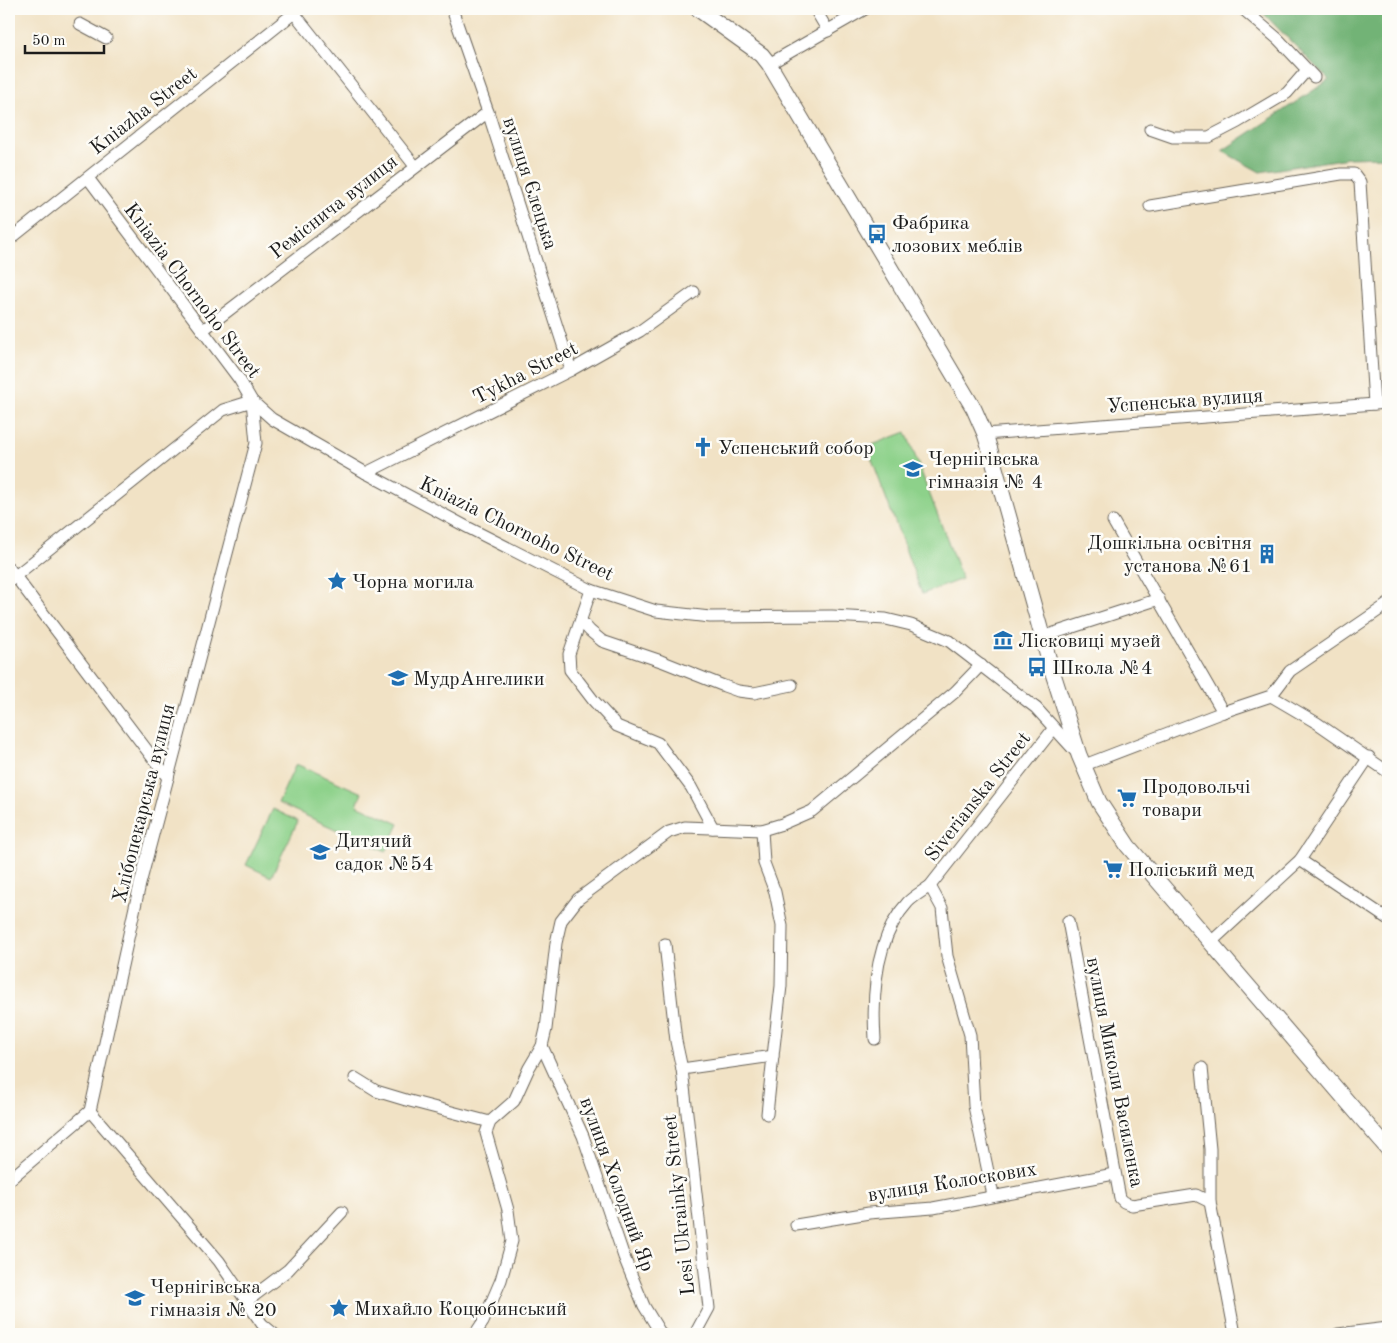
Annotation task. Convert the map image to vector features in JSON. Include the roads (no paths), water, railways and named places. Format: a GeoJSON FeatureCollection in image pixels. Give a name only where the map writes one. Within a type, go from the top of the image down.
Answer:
{"type":"FeatureCollection","features":[{"type":"Feature","properties":{"kind":"main road"},"geometry":{"type":"LineString","coordinates":[[698,9],[762,55],[974,410],[986,434],[1042,637],[1080,760],[1099,802],[1128,846],[1388,1149]]}},
{"type":"Feature","properties":{"kind":"street","name":"вулиця Єлецька"},"geometry":{"type":"LineString","coordinates":[[452,9],[488,112],[571,370]]}},
{"type":"Feature","properties":{"kind":"street"},"geometry":{"type":"LineString","coordinates":[[815,9],[828,31]]}},
{"type":"Feature","properties":{"kind":"street"},"geometry":{"type":"LineString","coordinates":[[768,64],[865,9]]}},
{"type":"Feature","properties":{"kind":"street"},"geometry":{"type":"LineString","coordinates":[[1150,129],[1173,137],[1209,137],[1287,92],[1311,74],[1278,39],[1243,9]]}},
{"type":"Feature","properties":{"kind":"street"},"geometry":{"type":"LineString","coordinates":[[295,10],[415,166]]}},
{"type":"Feature","properties":{"kind":"street","name":"Kniazha Street"},"geometry":{"type":"LineString","coordinates":[[9,240],[295,10]]}},
{"type":"Feature","properties":{"kind":"street"},"geometry":{"type":"LineString","coordinates":[[80,24],[106,38]]}},
{"type":"Feature","properties":{"kind":"street","name":"Реміснича вулиця"},"geometry":{"type":"LineString","coordinates":[[203,330],[488,112]]}},
{"type":"Feature","properties":{"kind":"street"},"geometry":{"type":"LineString","coordinates":[[1150,206],[1341,174],[1354,174],[1360,182],[1374,404]]}},
{"type":"Feature","properties":{"kind":"street","name":"Kniazia Chornoho Street"},"geometry":{"type":"LineString","coordinates":[[88,178],[98,195],[203,330],[239,379],[252,401],[272,419],[366,473],[591,590],[656,611],[710,617],[832,616],[886,619],[911,624],[950,640],[1036,708],[1080,760]]}},
{"type":"Feature","properties":{"kind":"street","name":"Tykha Street"},"geometry":{"type":"LineString","coordinates":[[366,473],[571,370],[640,331],[694,292]]}},
{"type":"Feature","properties":{"kind":"street"},"geometry":{"type":"LineString","coordinates":[[168,778],[11,575],[223,410],[252,401]]}},
{"type":"Feature","properties":{"kind":"street","name":"Хлібопекарська вулиця"},"geometry":{"type":"LineString","coordinates":[[90,1111],[140,884],[256,443],[252,401]]}},
{"type":"Feature","properties":{"kind":"street","name":"Успенська вулиця"},"geometry":{"type":"LineString","coordinates":[[986,434],[1388,403]]}},
{"type":"Feature","properties":{"kind":"street"},"geometry":{"type":"LineString","coordinates":[[1113,521],[1223,712]]}},
{"type":"Feature","properties":{"kind":"street"},"geometry":{"type":"LineString","coordinates":[[591,590],[569,654],[570,670],[593,700],[618,726],[658,743],[691,787],[713,828]]}},
{"type":"Feature","properties":{"kind":"street"},"geometry":{"type":"LineString","coordinates":[[1042,637],[1159,599]]}},
{"type":"Feature","properties":{"kind":"street"},"geometry":{"type":"LineString","coordinates":[[1080,760],[1271,696],[1290,671],[1388,604]]}},
{"type":"Feature","properties":{"kind":"street"},"geometry":{"type":"LineString","coordinates":[[581,621],[590,632],[602,641],[662,661],[738,691],[754,692],[792,685]]}},
{"type":"Feature","properties":{"kind":"street"},"geometry":{"type":"LineString","coordinates":[[475,1334],[483,1322],[501,1280],[512,1241],[508,1210],[486,1133],[490,1122],[514,1101],[529,1068],[542,1046],[546,1029],[556,943],[562,921],[578,899],[668,832],[685,827],[762,830],[812,812],[955,692],[981,665]]}},
{"type":"Feature","properties":{"kind":"street"},"geometry":{"type":"LineString","coordinates":[[1271,696],[1317,723],[1369,757],[1388,772]]}},
{"type":"Feature","properties":{"kind":"street","name":"Siverianska Street"},"geometry":{"type":"LineString","coordinates":[[875,1039],[873,1012],[876,979],[884,945],[895,920],[909,901],[930,886],[1054,728]]}},
{"type":"Feature","properties":{"kind":"street"},"geometry":{"type":"LineString","coordinates":[[1210,943],[1300,860],[1369,757]]}},
{"type":"Feature","properties":{"kind":"street"},"geometry":{"type":"LineString","coordinates":[[762,830],[764,863],[775,892],[782,926],[781,986],[767,1114]]}},
{"type":"Feature","properties":{"kind":"street"},"geometry":{"type":"LineString","coordinates":[[1300,860],[1388,919]]}},
{"type":"Feature","properties":{"kind":"street","name":"Siverianska Street"},"geometry":{"type":"LineString","coordinates":[[930,886],[942,908],[946,956],[970,1035],[974,1106],[993,1195]]}},
{"type":"Feature","properties":{"kind":"street","name":"вулиця Миколи Василенка"},"geometry":{"type":"LineString","coordinates":[[1068,921],[1120,1198],[1132,1205],[1196,1195],[1210,1202]]}},
{"type":"Feature","properties":{"kind":"street","name":"Lesi Ukrainky Street"},"geometry":{"type":"LineString","coordinates":[[665,944],[676,1041],[682,1069],[709,1308],[695,1334]]}},
{"type":"Feature","properties":{"kind":"street","name":"вулиця Холодний Яр"},"geometry":{"type":"LineString","coordinates":[[542,1046],[584,1136],[624,1257],[644,1306],[661,1334]]}},
{"type":"Feature","properties":{"kind":"street"},"geometry":{"type":"LineString","coordinates":[[682,1069],[773,1056]]}},
{"type":"Feature","properties":{"kind":"street"},"geometry":{"type":"LineString","coordinates":[[1202,1068],[1210,1148],[1210,1202],[1235,1334]]}},
{"type":"Feature","properties":{"kind":"street"},"geometry":{"type":"LineString","coordinates":[[355,1078],[376,1090],[406,1100],[490,1122]]}},
{"type":"Feature","properties":{"kind":"street"},"geometry":{"type":"LineString","coordinates":[[9,1180],[90,1111],[219,1261],[262,1324],[274,1334]]}},
{"type":"Feature","properties":{"kind":"street","name":"вулиця Колоскових"},"geometry":{"type":"LineString","coordinates":[[796,1225],[869,1213],[933,1208],[993,1195],[1114,1174]]}},
{"type":"Feature","properties":{"kind":"street"},"geometry":{"type":"LineString","coordinates":[[247,1301],[288,1270],[342,1212]]}},
{"type":"Feature","properties":{"kind":"street"},"geometry":{"type":"LineString","coordinates":[[1338,1334],[1388,1328]]}},
{"type":"Feature","properties":{"kind":"place","name":"Фабрика лозових меблів"},"geometry":{"type":"Point","coordinates":[877,234]}},
{"type":"Feature","properties":{"kind":"place","name":"Успенський собор"},"geometry":{"type":"Point","coordinates":[703,447]}},
{"type":"Feature","properties":{"kind":"place","name":"Чернігівська гімназія № 4"},"geometry":{"type":"Point","coordinates":[913,469]}},
{"type":"Feature","properties":{"kind":"place","name":"Дошкільна освітня установа №61"},"geometry":{"type":"Point","coordinates":[1267,554]}},
{"type":"Feature","properties":{"kind":"place","name":"Чорна могила"},"geometry":{"type":"Point","coordinates":[337,581]}},
{"type":"Feature","properties":{"kind":"place","name":"Лісковиці музей"},"geometry":{"type":"Point","coordinates":[1003,640]}},
{"type":"Feature","properties":{"kind":"place","name":"Школа №4"},"geometry":{"type":"Point","coordinates":[1037,667]}},
{"type":"Feature","properties":{"kind":"place","name":"МудрАнгелики"},"geometry":{"type":"Point","coordinates":[398,678]}},
{"type":"Feature","properties":{"kind":"place","name":"Продовольчі товари"},"geometry":{"type":"Point","coordinates":[1127,798]}},
{"type":"Feature","properties":{"kind":"place","name":"Дитячий садок №54"},"geometry":{"type":"Point","coordinates":[320,852]}},
{"type":"Feature","properties":{"kind":"place","name":"Поліський мед"},"geometry":{"type":"Point","coordinates":[1113,869]}},
{"type":"Feature","properties":{"kind":"place","name":"Чернігівська гімназія № 20"},"geometry":{"type":"Point","coordinates":[135,1298]}},
{"type":"Feature","properties":{"kind":"place","name":"Михайло Коцюбинський"},"geometry":{"type":"Point","coordinates":[339,1308]}}]}
